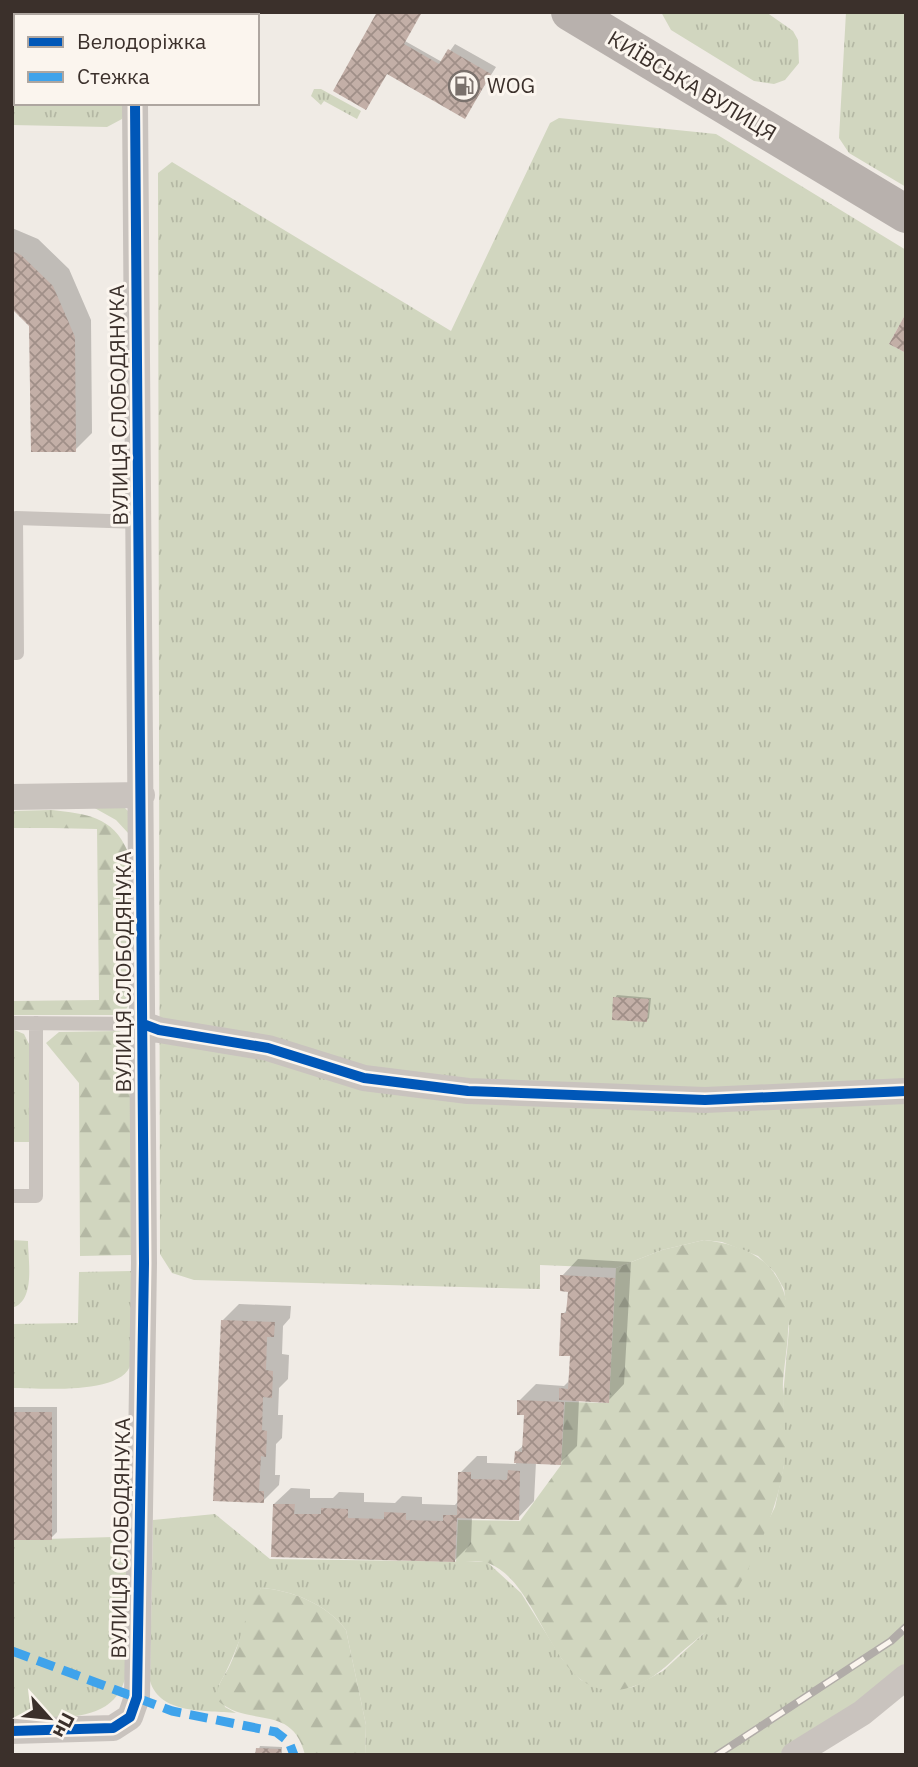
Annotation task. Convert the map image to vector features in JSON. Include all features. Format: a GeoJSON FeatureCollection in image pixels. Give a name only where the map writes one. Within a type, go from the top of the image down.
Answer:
{"type":"FeatureCollection","features":[{"type":"Feature","properties":{"kind":"main road","name":"КИЇВСЬКА ВУЛИЦЯ"},"geometry":{"type":"LineString","coordinates":[[570,12],[906,214]]}},
{"type":"Feature","properties":{"kind":"street","name":"ВУЛИЦЯ СЛОБОДЯНУКА"},"geometry":{"type":"LineString","coordinates":[[12,1731],[113,1728],[130,1717],[137,1697],[144,1263],[141,522],[135,105]]}},
{"type":"Feature","properties":{"kind":"street"},"geometry":{"type":"LineString","coordinates":[[12,797],[142,795]]}},
{"type":"Feature","properties":{"kind":"street"},"geometry":{"type":"LineString","coordinates":[[143,1024],[159,1031],[279,1051],[364,1078],[468,1091],[741,1100],[906,1091]]}},
{"type":"Feature","properties":{"kind":"street"},"geometry":{"type":"LineString","coordinates":[[794,1755],[862,1713],[906,1677]]}},
{"type":"Feature","properties":{"kind":"lane"},"geometry":{"type":"LineString","coordinates":[[12,653],[17,653],[16,518],[141,522]]}},
{"type":"Feature","properties":{"kind":"lane"},"geometry":{"type":"LineString","coordinates":[[12,1023],[143,1024]]}},
{"type":"Feature","properties":{"kind":"lane"},"geometry":{"type":"LineString","coordinates":[[12,1196],[36,1196],[36,1023]]}},
{"type":"Feature","properties":{"kind":"green space"},"geometry":{"type":"Polygon","coordinates":[[[12,12],[130,12],[14,14],[14,105],[128,105],[122,119],[107,127],[12,125],[12,12]]]}},
{"type":"Feature","properties":{"kind":"green space"},"geometry":{"type":"Polygon","coordinates":[[[661,12],[766,12],[793,31],[798,40],[799,63],[785,80],[774,84],[754,81],[671,30],[661,12]]]}},
{"type":"Feature","properties":{"kind":"green space"},"geometry":{"type":"Polygon","coordinates":[[[846,12],[906,12],[906,187],[849,153],[839,138],[846,12]]]}},
{"type":"Feature","properties":{"kind":"green space"},"geometry":{"type":"Polygon","coordinates":[[[314,89],[321,89],[361,111],[357,119],[324,101],[321,105],[311,96],[314,89]]]}},
{"type":"Feature","properties":{"kind":"green space"},"geometry":{"type":"Polygon","coordinates":[[[559,118],[716,134],[906,250],[906,313],[889,344],[906,353],[906,1667],[859,1704],[778,1755],[365,1755],[366,1725],[346,1630],[319,1606],[273,1589],[261,1588],[219,1685],[225,1707],[236,1713],[199,1711],[174,1705],[155,1692],[150,1681],[153,1520],[215,1514],[270,1559],[487,1562],[521,1593],[562,1659],[581,1680],[609,1690],[633,1687],[663,1671],[702,1635],[726,1606],[775,1507],[784,1465],[783,1396],[789,1329],[784,1289],[775,1273],[758,1256],[722,1242],[704,1240],[662,1250],[616,1268],[540,1265],[540,1289],[194,1280],[172,1273],[160,1254],[158,173],[172,162],[451,331],[550,123],[559,118]]]}},
{"type":"Feature","properties":{"kind":"green space"},"geometry":{"type":"Polygon","coordinates":[[[91,806],[125,808],[128,811],[129,834],[116,820],[91,806]]]}},
{"type":"Feature","properties":{"kind":"green space"},"geometry":{"type":"Polygon","coordinates":[[[52,810],[52,828],[12,828],[12,811],[52,810]]]}},
{"type":"Feature","properties":{"kind":"green space"},"geometry":{"type":"Polygon","coordinates":[[[52,810],[97,819],[115,831],[128,852],[130,1001],[126,1010],[118,1015],[12,1015],[12,1001],[99,1000],[97,829],[52,828],[52,810]]]}},
{"type":"Feature","properties":{"kind":"green space"},"geometry":{"type":"Polygon","coordinates":[[[12,1029],[24,1034],[29,1044],[29,1142],[12,1142],[12,1029]]]}},
{"type":"Feature","properties":{"kind":"green space"},"geometry":{"type":"Polygon","coordinates":[[[119,1031],[126,1035],[130,1043],[132,1255],[80,1256],[79,1083],[46,1043],[59,1032],[119,1031]]]}},
{"type":"Feature","properties":{"kind":"green space"},"geometry":{"type":"Polygon","coordinates":[[[12,1240],[28,1241],[29,1279],[25,1297],[20,1304],[12,1308],[12,1240]]]}},
{"type":"Feature","properties":{"kind":"green space"},"geometry":{"type":"Polygon","coordinates":[[[704,1240],[733,1246],[760,1259],[774,1273],[786,1298],[788,1339],[783,1381],[785,1444],[780,1484],[767,1527],[748,1570],[713,1624],[646,1680],[624,1689],[599,1689],[580,1679],[564,1661],[523,1594],[507,1575],[488,1563],[456,1563],[458,1520],[520,1521],[561,1465],[565,1402],[609,1403],[616,1268],[662,1250],[704,1240]]]}},
{"type":"Feature","properties":{"kind":"green space"},"geometry":{"type":"Polygon","coordinates":[[[132,1271],[134,1342],[131,1363],[125,1374],[113,1381],[79,1388],[12,1388],[12,1324],[78,1323],[79,1272],[132,1271]]]}},
{"type":"Feature","properties":{"kind":"green space"},"geometry":{"type":"Polygon","coordinates":[[[113,1537],[130,1561],[125,1679],[118,1694],[107,1705],[78,1716],[12,1717],[12,1540],[113,1537]]]}},
{"type":"Feature","properties":{"kind":"green space"},"geometry":{"type":"Polygon","coordinates":[[[261,1588],[308,1600],[329,1613],[346,1630],[366,1725],[365,1755],[305,1755],[299,1739],[290,1728],[268,1718],[229,1709],[217,1700],[219,1686],[234,1655],[251,1606],[261,1588]]]}},
{"type":"Feature","properties":{"kind":"building"},"geometry":{"type":"Polygon","coordinates":[[[377,12],[422,12],[404,44],[439,64],[448,49],[491,74],[465,119],[387,74],[366,110],[333,91],[377,12]]]}},
{"type":"Feature","properties":{"kind":"building"},"geometry":{"type":"Polygon","coordinates":[[[12,251],[21,255],[53,286],[75,337],[76,452],[31,452],[29,326],[12,309],[12,251]]]}},
{"type":"Feature","properties":{"kind":"building"},"geometry":{"type":"Polygon","coordinates":[[[906,313],[906,353],[889,344],[906,313]]]}},
{"type":"Feature","properties":{"kind":"building"},"geometry":{"type":"Polygon","coordinates":[[[613,997],[649,999],[647,1022],[612,1020],[613,997]]]}},
{"type":"Feature","properties":{"kind":"building"},"geometry":{"type":"Polygon","coordinates":[[[560,1275],[615,1278],[609,1403],[559,1400],[559,1388],[568,1389],[570,1356],[559,1356],[561,1313],[566,1313],[568,1292],[560,1291],[560,1275]]]}},
{"type":"Feature","properties":{"kind":"building"},"geometry":{"type":"Polygon","coordinates":[[[221,1320],[275,1322],[274,1337],[267,1337],[266,1370],[273,1371],[272,1398],[263,1397],[262,1430],[267,1431],[266,1457],[261,1456],[259,1491],[264,1491],[264,1503],[213,1501],[221,1320]]]}},
{"type":"Feature","properties":{"kind":"building"},"geometry":{"type":"Polygon","coordinates":[[[517,1400],[564,1402],[561,1465],[514,1463],[515,1451],[522,1452],[524,1415],[517,1415],[517,1400]]]}},
{"type":"Feature","properties":{"kind":"building"},"geometry":{"type":"Polygon","coordinates":[[[12,1412],[52,1412],[52,1540],[12,1540],[12,1412]]]}},
{"type":"Feature","properties":{"kind":"building"},"geometry":{"type":"Polygon","coordinates":[[[508,1470],[520,1471],[519,1520],[457,1518],[455,1562],[271,1557],[273,1504],[295,1504],[294,1514],[321,1514],[321,1508],[348,1509],[348,1518],[384,1519],[384,1512],[406,1513],[406,1520],[443,1521],[443,1515],[457,1515],[458,1472],[471,1472],[471,1479],[507,1480],[508,1470]]]}},
{"type":"Feature","properties":{"kind":"building"},"geometry":{"type":"Polygon","coordinates":[[[256,1748],[281,1749],[281,1755],[255,1755],[256,1748]]]}},
{"type":"Feature","properties":{"kind":"railway"},"geometry":{"type":"LineString","coordinates":[[717,1755],[891,1641],[906,1627]]}},
{"type":"Feature","properties":{"kind":"marked path"},"geometry":{"type":"LineString","coordinates":[[12,1651],[172,1711],[276,1732],[289,1742],[294,1755]]}},
{"type":"Feature","properties":{"kind":"cycle path"},"geometry":{"type":"LineString","coordinates":[[12,1731],[113,1728],[130,1717],[137,1697],[144,1263],[135,105]]}},
{"type":"Feature","properties":{"kind":"cycle path"},"geometry":{"type":"LineString","coordinates":[[143,1024],[159,1030],[268,1048],[364,1078],[468,1091],[705,1100],[906,1091]]}},
{"type":"Feature","properties":{"kind":"place","name":"WOG"},"geometry":{"type":"Point","coordinates":[464,86]}}]}
